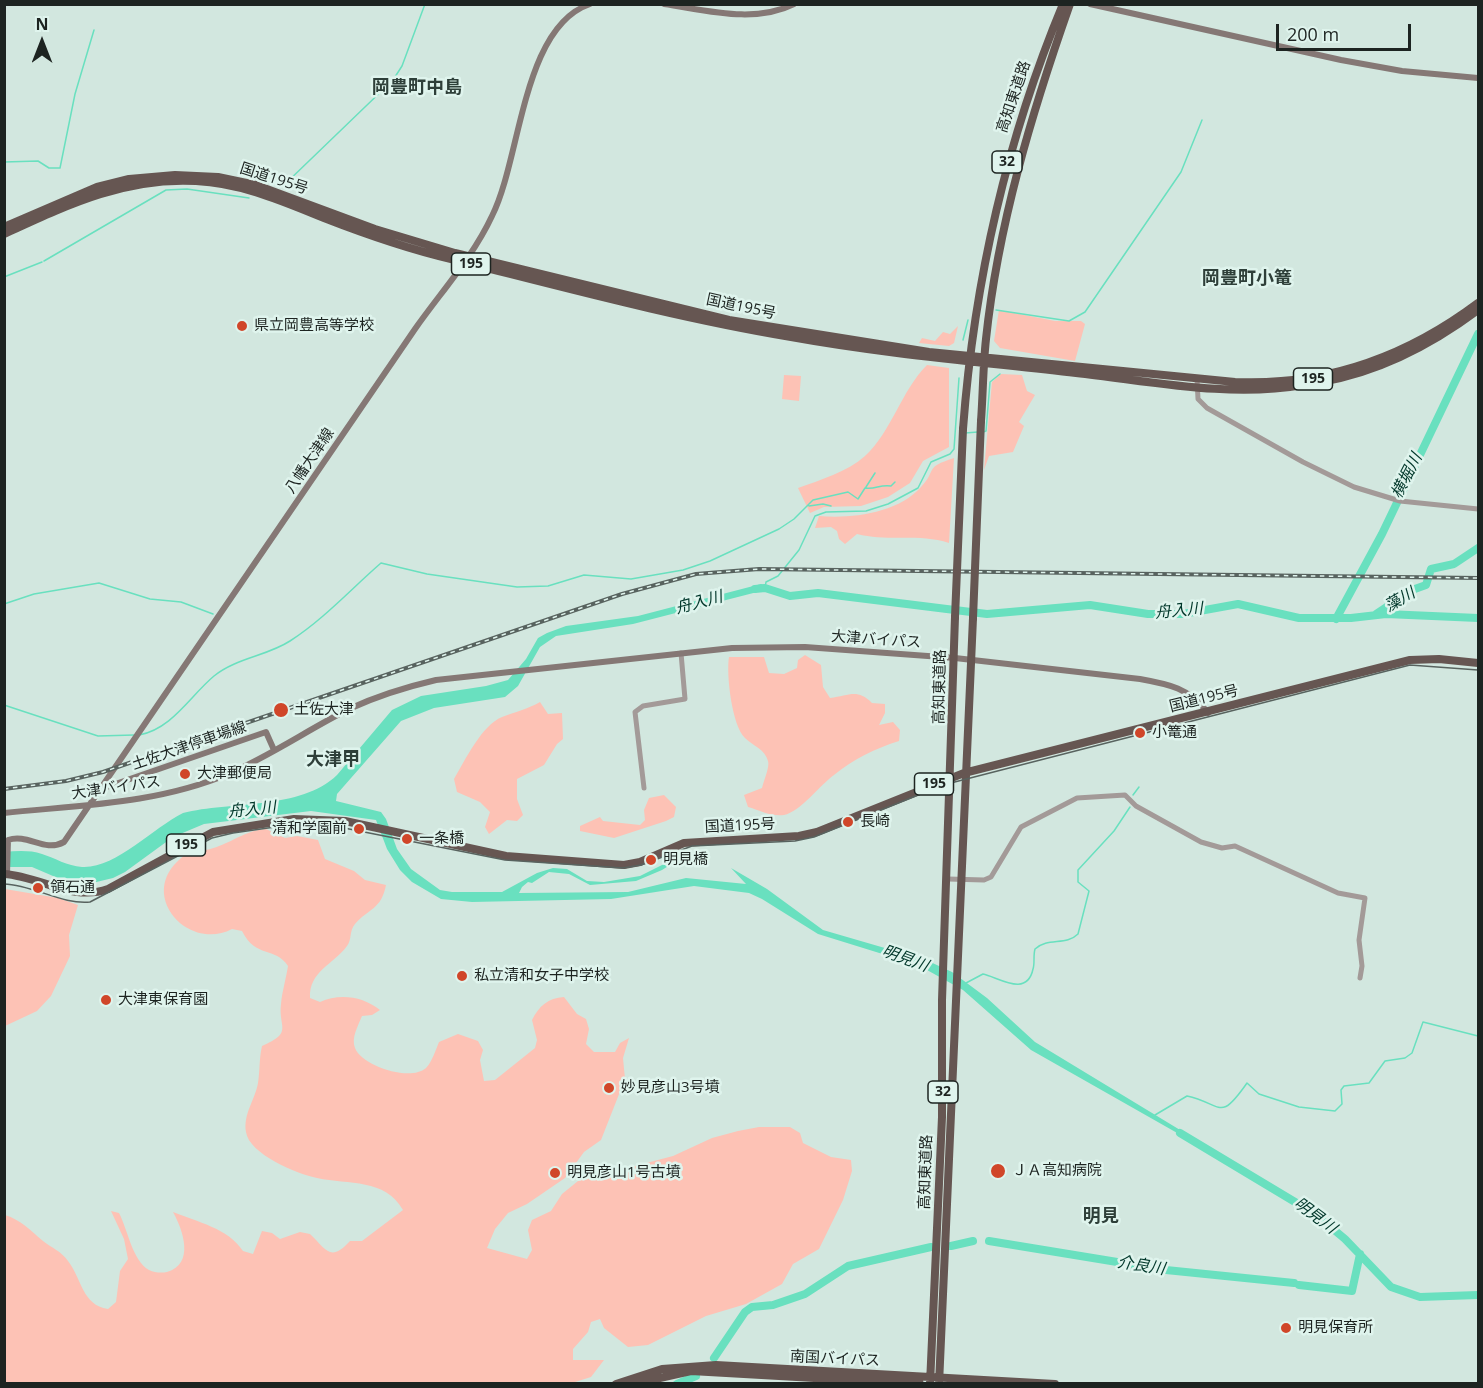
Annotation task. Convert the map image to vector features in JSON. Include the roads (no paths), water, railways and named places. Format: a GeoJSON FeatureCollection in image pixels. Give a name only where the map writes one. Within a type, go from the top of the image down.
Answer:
{"type":"FeatureCollection","features":[{"type":"Feature","properties":{"kind":"highway","name":"高知東道路"},"geometry":{"type":"LineString","coordinates":[[935,1380],[955,617],[968,359],[985,251],[1011,147],[1063,4]]}},
{"type":"Feature","properties":{"kind":"highway","name":"高知東道路"},"geometry":{"type":"LineString","coordinates":[[935,1380],[958,957],[964,773],[987,327],[1004,236],[1032,118],[1070,4]]}},
{"type":"Feature","properties":{"kind":"highway","name":"国道195号"},"geometry":{"type":"LineString","coordinates":[[4,227],[97,187],[149,176],[200,176],[256,185],[375,229],[466,259]]}},
{"type":"Feature","properties":{"kind":"highway","name":"国道195号"},"geometry":{"type":"LineString","coordinates":[[4,234],[69,204],[112,189],[151,182],[197,181],[249,190],[392,242],[729,320],[968,359],[1197,383],[1274,388],[1343,378],[1383,365],[1416,350],[1479,310]]}},
{"type":"Feature","properties":{"kind":"highway","name":"国道195号"},"geometry":{"type":"LineString","coordinates":[[1197,383],[1264,384],[1310,379],[1346,371],[1398,353],[1435,333],[1479,303]]}},
{"type":"Feature","properties":{"kind":"highway","name":"国道195号"},"geometry":{"type":"LineString","coordinates":[[6,872],[77,893],[91,893],[108,889],[198,839],[220,830],[304,819],[345,821],[378,827],[506,856],[624,865],[640,862],[684,843],[799,836],[817,832],[964,773],[1410,660],[1439,659],[1479,663]]}},
{"type":"Feature","properties":{"kind":"highway","name":"南国バイパス"},"geometry":{"type":"LineString","coordinates":[[616,1383],[662,1369],[692,1366],[761,1376],[1055,1383]]}},
{"type":"Feature","properties":{"kind":"highway","name":"南国バイパス"},"geometry":{"type":"LineString","coordinates":[[633,1383],[691,1371],[920,1383]]}},
{"type":"Feature","properties":{"kind":"main road","name":"八幡大津線"},"geometry":{"type":"LineString","coordinates":[[6,872],[8,840],[14,838],[46,847],[64,842],[415,328],[466,259],[495,211],[542,50],[559,25],[570,15],[590,4]]}},
{"type":"Feature","properties":{"kind":"main road"},"geometry":{"type":"LineString","coordinates":[[664,4],[744,15],[773,13],[794,4]]}},
{"type":"Feature","properties":{"kind":"main road"},"geometry":{"type":"LineString","coordinates":[[1090,4],[1341,60],[1402,71],[1479,78]]}},
{"type":"Feature","properties":{"kind":"main road","name":"大津バイパス"},"geometry":{"type":"LineString","coordinates":[[4,813],[138,800],[181,790],[231,773],[374,699],[436,680],[732,648],[808,647],[955,658],[1166,683],[1189,693],[1208,712]]}},
{"type":"Feature","properties":{"kind":"main road","name":"土佐大津停車場線"},"geometry":{"type":"LineString","coordinates":[[101,789],[266,732],[274,750]]}},
{"type":"Feature","properties":{"kind":"street"},"geometry":{"type":"LineString","coordinates":[[1197,383],[1198,399],[1212,411],[1336,479],[1397,500],[1479,509]]}},
{"type":"Feature","properties":{"kind":"street"},"geometry":{"type":"LineString","coordinates":[[644,788],[635,712],[643,706],[686,699],[681,653]]}},
{"type":"Feature","properties":{"kind":"street"},"geometry":{"type":"LineString","coordinates":[[948,879],[984,880],[990,877],[1021,827],[1059,806],[1077,798],[1125,795],[1136,806],[1201,842],[1222,848],[1235,846],[1338,893],[1365,898],[1359,935],[1362,966],[1359,978]]}},
{"type":"Feature","properties":{"kind":"water"},"geometry":{"type":"Polygon","coordinates":[[[764,585],[765,590],[633,624],[556,636],[540,647],[518,686],[505,697],[434,708],[401,721],[337,794],[336,801],[381,812],[386,819],[397,849],[411,869],[440,890],[452,892],[502,892],[537,873],[553,868],[567,869],[587,881],[604,882],[640,876],[684,854],[696,854],[684,856],[662,870],[636,881],[590,885],[569,874],[549,872],[532,883],[528,882],[519,893],[628,892],[686,878],[746,884],[731,868],[767,889],[823,930],[926,960],[952,972],[987,998],[1035,1042],[1190,1136],[1186,1138],[1031,1050],[963,990],[918,965],[818,934],[749,893],[694,886],[611,899],[472,902],[441,899],[412,882],[400,870],[387,849],[376,820],[311,811],[204,824],[173,837],[125,872],[113,878],[88,884],[60,879],[32,867],[5,867],[4,852],[19,851],[37,853],[66,864],[82,867],[95,866],[121,855],[183,813],[264,803],[304,794],[322,786],[337,775],[392,710],[421,696],[486,686],[508,680],[526,659],[538,638],[547,633],[566,626],[638,616],[764,585]]]}},
{"type":"Feature","properties":{"kind":"waterway"},"geometry":{"type":"LineString","coordinates":[[283,186],[393,80],[402,66],[425,4]]}},
{"type":"Feature","properties":{"kind":"waterway"},"geometry":{"type":"LineString","coordinates":[[4,162],[38,161],[49,168],[60,168],[75,94],[94,30]]}},
{"type":"Feature","properties":{"kind":"waterway"},"geometry":{"type":"LineString","coordinates":[[996,310],[1069,321],[1085,312],[1181,172],[1202,120]]}},
{"type":"Feature","properties":{"kind":"waterway"},"geometry":{"type":"LineString","coordinates":[[44,261],[166,190],[187,189],[249,198]]}},
{"type":"Feature","properties":{"kind":"waterway"},"geometry":{"type":"LineString","coordinates":[[4,277],[42,262]]}},
{"type":"Feature","properties":{"kind":"waterway"},"geometry":{"type":"LineString","coordinates":[[963,340],[968,320]]}},
{"type":"Feature","properties":{"kind":"waterway","name":"横堀川"},"geometry":{"type":"LineString","coordinates":[[1336,619],[1382,534],[1478,334]]}},
{"type":"Feature","properties":{"kind":"waterway"},"geometry":{"type":"LineString","coordinates":[[983,432],[986,431],[990,382],[1000,374]]}},
{"type":"Feature","properties":{"kind":"waterway"},"geometry":{"type":"LineString","coordinates":[[765,588],[766,582],[778,576],[799,550],[815,516],[826,512],[866,511],[888,504],[918,488],[931,462],[950,454],[954,449],[959,378]]}},
{"type":"Feature","properties":{"kind":"waterway"},"geometry":{"type":"LineString","coordinates":[[965,433],[978,432]]}},
{"type":"Feature","properties":{"kind":"waterway"},"geometry":{"type":"LineString","coordinates":[[866,487],[875,473]]}},
{"type":"Feature","properties":{"kind":"waterway"},"geometry":{"type":"LineString","coordinates":[[139,735],[151,732],[171,719],[205,684],[223,670],[290,641],[326,614],[381,563],[427,574],[517,587],[548,586],[584,575],[631,579],[683,570],[710,561],[779,529],[794,519],[813,500],[848,492],[858,499],[865,488],[891,486],[895,482]]}},
{"type":"Feature","properties":{"kind":"waterway"},"geometry":{"type":"LineString","coordinates":[[809,506],[823,504],[831,506]]}},
{"type":"Feature","properties":{"kind":"waterway","name":"藻川"},"geometry":{"type":"LineString","coordinates":[[1376,614],[1412,590],[1426,585],[1431,569],[1454,564],[1478,548]]}},
{"type":"Feature","properties":{"kind":"waterway"},"geometry":{"type":"LineString","coordinates":[[4,604],[34,594],[99,583],[150,599],[181,602],[213,614]]}},
{"type":"Feature","properties":{"kind":"waterway","name":"舟入川"},"geometry":{"type":"LineString","coordinates":[[755,589],[765,588],[790,596],[818,593],[987,614],[1090,605],[1148,614],[1183,614],[1238,604],[1299,618],[1351,618],[1386,614],[1478,618]]}},
{"type":"Feature","properties":{"kind":"waterway"},"geometry":{"type":"LineString","coordinates":[[4,705],[98,736],[134,735]]}},
{"type":"Feature","properties":{"kind":"waterway"},"geometry":{"type":"LineString","coordinates":[[1133,795],[1139,787]]}},
{"type":"Feature","properties":{"kind":"waterway"},"geometry":{"type":"LineString","coordinates":[[966,983],[983,974],[1011,984],[1025,982],[1030,978],[1033,969],[1035,949],[1046,943],[1068,940],[1078,934],[1089,891],[1078,882],[1078,870],[1114,831],[1130,807]]}},
{"type":"Feature","properties":{"kind":"waterway"},"geometry":{"type":"LineString","coordinates":[[1155,1115],[1187,1096],[1220,1108],[1225,1107],[1247,1083],[1259,1094],[1299,1107],[1335,1111],[1342,1104],[1341,1090],[1344,1086],[1369,1083],[1385,1061],[1405,1058],[1412,1053],[1423,1022],[1478,1036]]}},
{"type":"Feature","properties":{"kind":"waterway","name":"明見川"},"geometry":{"type":"LineString","coordinates":[[1180,1133],[1315,1214],[1345,1239],[1391,1287],[1420,1297],[1478,1295]]}},
{"type":"Feature","properties":{"kind":"waterway","name":"介良川"},"geometry":{"type":"LineString","coordinates":[[951,1246],[973,1241]]}},
{"type":"Feature","properties":{"kind":"waterway","name":"介良川"},"geometry":{"type":"LineString","coordinates":[[989,1241],[1166,1270],[1294,1283]]}},
{"type":"Feature","properties":{"kind":"waterway","name":"介良川"},"geometry":{"type":"LineString","coordinates":[[714,1358],[745,1312],[752,1307],[773,1305],[805,1294],[848,1266],[931,1247]]}},
{"type":"Feature","properties":{"kind":"waterway","name":"介良川"},"geometry":{"type":"LineString","coordinates":[[1299,1285],[1352,1291],[1360,1254]]}},
{"type":"Feature","properties":{"kind":"waterway","name":"介良川"},"geometry":{"type":"LineString","coordinates":[[677,1384],[696,1376]]}},
{"type":"Feature","properties":{"kind":"tram line"},"geometry":{"type":"LineString","coordinates":[[4,884],[15,885],[69,901],[90,902],[212,838],[289,825],[329,825],[505,860],[623,868],[641,865],[692,846],[795,841],[814,837],[943,785],[1410,665],[1478,670]]}},
{"type":"Feature","properties":{"kind":"railway"},"geometry":{"type":"LineString","coordinates":[[4,789],[66,781],[103,772],[622,594],[696,574],[759,569],[1478,578]]}},
{"type":"Feature","properties":{"kind":"place","name":"県立岡豊高等学校"},"geometry":{"type":"Point","coordinates":[242,326]}},
{"type":"Feature","properties":{"kind":"place","name":"土佐大津"},"geometry":{"type":"Point","coordinates":[281,710]}},
{"type":"Feature","properties":{"kind":"place","name":"小篭通"},"geometry":{"type":"Point","coordinates":[1140,733]}},
{"type":"Feature","properties":{"kind":"place","name":"大津郵便局"},"geometry":{"type":"Point","coordinates":[185,774]}},
{"type":"Feature","properties":{"kind":"place","name":"長崎"},"geometry":{"type":"Point","coordinates":[848,822]}},
{"type":"Feature","properties":{"kind":"place","name":"清和学園前"},"geometry":{"type":"Point","coordinates":[359,829]}},
{"type":"Feature","properties":{"kind":"place","name":"一条橋"},"geometry":{"type":"Point","coordinates":[407,839]}},
{"type":"Feature","properties":{"kind":"place","name":"明見橋"},"geometry":{"type":"Point","coordinates":[651,860]}},
{"type":"Feature","properties":{"kind":"place","name":"領石通"},"geometry":{"type":"Point","coordinates":[38,888]}},
{"type":"Feature","properties":{"kind":"place","name":"私立清和女子中学校"},"geometry":{"type":"Point","coordinates":[462,976]}},
{"type":"Feature","properties":{"kind":"place","name":"大津東保育園"},"geometry":{"type":"Point","coordinates":[106,1000]}},
{"type":"Feature","properties":{"kind":"place","name":"妙見彦山3号墳"},"geometry":{"type":"Point","coordinates":[609,1088]}},
{"type":"Feature","properties":{"kind":"place","name":"ＪＡ高知病院"},"geometry":{"type":"Point","coordinates":[998,1171]}},
{"type":"Feature","properties":{"kind":"place","name":"明見彦山1号古墳"},"geometry":{"type":"Point","coordinates":[555,1173]}},
{"type":"Feature","properties":{"kind":"place","name":"明見保育所"},"geometry":{"type":"Point","coordinates":[1286,1328]}},
{"type":"Feature","properties":{"kind":"district","name":"岡豊町中島"},"geometry":{"type":"Point","coordinates":[417,88]}},
{"type":"Feature","properties":{"kind":"district","name":"岡豊町小篭"},"geometry":{"type":"Point","coordinates":[1247,279]}},
{"type":"Feature","properties":{"kind":"district","name":"大津甲"},"geometry":{"type":"Point","coordinates":[333,760]}},
{"type":"Feature","properties":{"kind":"district","name":"明見"},"geometry":{"type":"Point","coordinates":[1101,1217]}}]}
